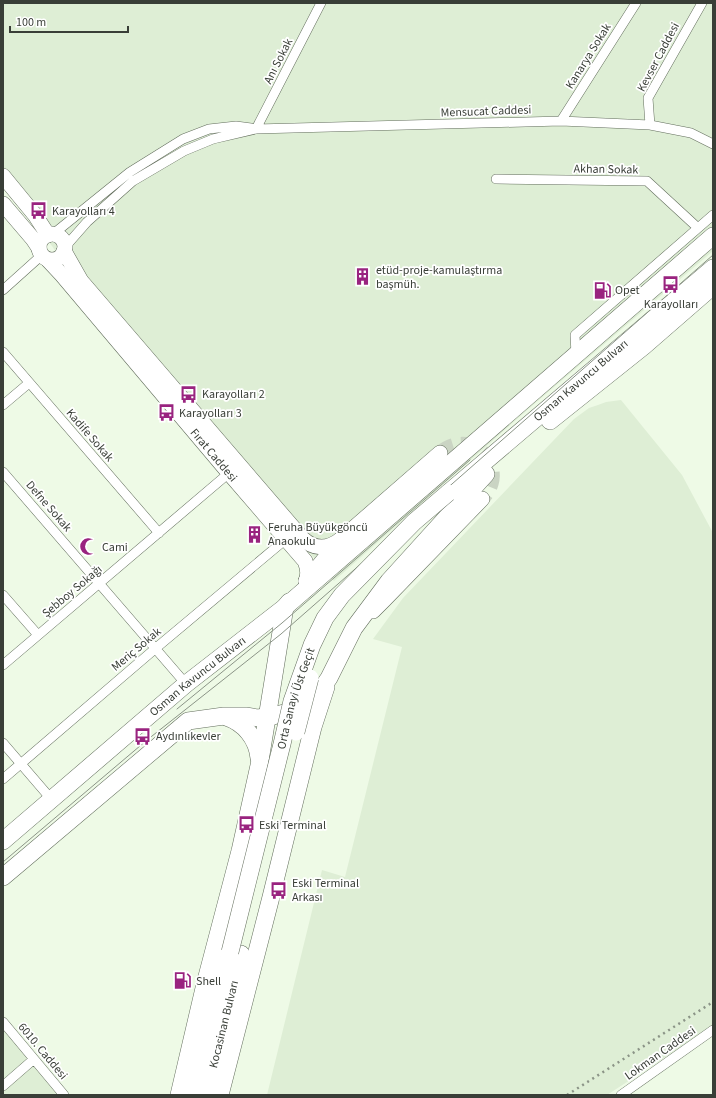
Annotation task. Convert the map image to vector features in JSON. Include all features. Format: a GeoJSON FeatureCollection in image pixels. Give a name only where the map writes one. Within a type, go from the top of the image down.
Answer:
{"type":"FeatureCollection","features":[{"type":"Feature","properties":{"kind":"highway"},"geometry":{"type":"LineString","coordinates":[[285,607],[576,354],[706,232]]}},
{"type":"Feature","properties":{"kind":"highway","name":"Osman Kavuncu Bulvarı"},"geometry":{"type":"LineString","coordinates":[[451,497],[713,268]]}},
{"type":"Feature","properties":{"kind":"highway","name":"Osman Kavuncu Bulvarı"},"geometry":{"type":"LineString","coordinates":[[486,474],[644,346],[713,286]]}},
{"type":"Feature","properties":{"kind":"highway"},"geometry":{"type":"LineString","coordinates":[[451,497],[486,474]]}},
{"type":"Feature","properties":{"kind":"highway"},"geometry":{"type":"LineString","coordinates":[[3,877],[188,721],[224,716],[267,717],[288,712],[305,704],[317,694],[329,678],[354,628],[388,581],[486,474]]}},
{"type":"Feature","properties":{"kind":"highway","name":"Orta Sanayi Üst Geçit"},"geometry":{"type":"LineString","coordinates":[[236,953],[292,701],[312,645],[325,618],[342,595],[414,522],[451,497]]}},
{"type":"Feature","properties":{"kind":"highway"},"geometry":{"type":"LineString","coordinates":[[184,1094],[203,992],[240,851],[260,762],[285,607],[306,581]]}},
{"type":"Feature","properties":{"kind":"highway","name":"Osman Kavuncu Bulvarı"},"geometry":{"type":"LineString","coordinates":[[3,841],[186,684],[285,607]]}},
{"type":"Feature","properties":{"kind":"highway"},"geometry":{"type":"LineString","coordinates":[[274,675],[277,690],[284,699],[294,704],[305,704]]}},
{"type":"Feature","properties":{"kind":"highway"},"geometry":{"type":"LineString","coordinates":[[222,1087],[271,897],[312,727],[329,678]]}},
{"type":"Feature","properties":{"kind":"highway"},"geometry":{"type":"LineString","coordinates":[[224,716],[236,721],[251,735],[257,748],[260,762]]}},
{"type":"Feature","properties":{"kind":"highway"},"geometry":{"type":"LineString","coordinates":[[263,740],[269,729],[275,724],[283,721],[293,723],[306,738],[307,750]]}},
{"type":"Feature","properties":{"kind":"highway","name":"Kocasinan Bulvarı"},"geometry":{"type":"LineString","coordinates":[[206,1095],[216,1028],[236,953]]}},
{"type":"Feature","properties":{"kind":"highway"},"geometry":{"type":"LineString","coordinates":[[216,1028],[222,1087]]}},
{"type":"Feature","properties":{"kind":"highway","name":"Kocasinan Bulvarı"},"geometry":{"type":"LineString","coordinates":[[184,1094],[216,1028]]}},
{"type":"Feature","properties":{"kind":"main road"},"geometry":{"type":"LineString","coordinates":[[3,176],[50,235],[59,237],[64,243],[65,249],[60,258],[52,260],[43,254],[41,240],[50,235]]}},
{"type":"Feature","properties":{"kind":"main road","name":"Fırat Caddesi"},"geometry":{"type":"LineString","coordinates":[[3,204],[33,239],[43,254],[67,280],[305,561],[308,569],[306,581]]}},
{"type":"Feature","properties":{"kind":"main road","name":"Fırat Caddesi"},"geometry":{"type":"LineString","coordinates":[[65,249],[81,281],[302,538],[309,544],[318,547],[332,546],[340,540]]}},
{"type":"Feature","properties":{"kind":"main road"},"geometry":{"type":"LineString","coordinates":[[306,581],[340,540],[440,453]]}},
{"type":"Feature","properties":{"kind":"main road"},"geometry":{"type":"LineString","coordinates":[[354,628],[384,600],[482,499]]}},
{"type":"Feature","properties":{"kind":"street","name":"Anı Sokak"},"geometry":{"type":"LineString","coordinates":[[256,130],[321,3]]}},
{"type":"Feature","properties":{"kind":"street","name":"Kanarya Sokak"},"geometry":{"type":"LineString","coordinates":[[560,121],[636,3]]}},
{"type":"Feature","properties":{"kind":"street","name":"Kevser Caddesi"},"geometry":{"type":"LineString","coordinates":[[650,125],[648,98],[702,3]]}},
{"type":"Feature","properties":{"kind":"street","name":"Mensucat Caddesi"},"geometry":{"type":"LineString","coordinates":[[65,249],[87,222],[133,181],[184,151],[214,139],[256,130],[560,121],[650,125],[691,133],[713,144]]}},
{"type":"Feature","properties":{"kind":"street","name":"Mensucat Caddesi"},"geometry":{"type":"LineString","coordinates":[[50,235],[130,172],[183,139],[209,129],[236,126],[256,130]]}},
{"type":"Feature","properties":{"kind":"street","name":"Akhan Sokak"},"geometry":{"type":"LineString","coordinates":[[496,179],[647,181],[706,232]]}},
{"type":"Feature","properties":{"kind":"street"},"geometry":{"type":"LineString","coordinates":[[706,232],[713,215]]}},
{"type":"Feature","properties":{"kind":"street"},"geometry":{"type":"LineString","coordinates":[[3,290],[43,254]]}},
{"type":"Feature","properties":{"kind":"street","name":"Kadife Sokak"},"geometry":{"type":"LineString","coordinates":[[3,352],[159,533]]}},
{"type":"Feature","properties":{"kind":"street"},"geometry":{"type":"LineString","coordinates":[[3,405],[29,383]]}},
{"type":"Feature","properties":{"kind":"street","name":"Defne Sokak"},"geometry":{"type":"LineString","coordinates":[[3,472],[186,684]]}},
{"type":"Feature","properties":{"kind":"street","name":"Şebboy Sokağı"},"geometry":{"type":"LineString","coordinates":[[3,665],[229,473]]}},
{"type":"Feature","properties":{"kind":"street","name":"Meriç Sokak"},"geometry":{"type":"LineString","coordinates":[[3,779],[286,539]]}},
{"type":"Feature","properties":{"kind":"street"},"geometry":{"type":"LineString","coordinates":[[3,595],[38,635]]}},
{"type":"Feature","properties":{"kind":"street"},"geometry":{"type":"LineString","coordinates":[[3,743],[52,800]]}},
{"type":"Feature","properties":{"kind":"street","name":"6010. Caddesi"},"geometry":{"type":"LineString","coordinates":[[3,1022],[64,1095]]}},
{"type":"Feature","properties":{"kind":"street","name":"Lokman Caddesi"},"geometry":{"type":"LineString","coordinates":[[621,1095],[713,1030]]}},
{"type":"Feature","properties":{"kind":"street"},"geometry":{"type":"LineString","coordinates":[[3,1086],[34,1059]]}},
{"type":"Feature","properties":{"kind":"shaded area"},"geometry":{"type":"Polygon","coordinates":[[[3,3],[713,3],[713,251],[533,405],[334,581],[81,290],[52,246],[3,188],[3,3]]]}},
{"type":"Feature","properties":{"kind":"shaded area"},"geometry":{"type":"Polygon","coordinates":[[[621,400],[682,475],[713,533],[713,1026],[607,1095],[267,1095],[322,870],[345,877],[402,647],[373,639],[403,598],[574,419],[589,408],[606,402],[621,400]]]}},
{"type":"Feature","properties":{"kind":"shaded area"},"geometry":{"type":"Polygon","coordinates":[[[3,1022],[64,1095],[3,1095],[3,1022]]]}},
{"type":"Feature","properties":{"kind":"tunnel"},"geometry":{"type":"LineString","coordinates":[[440,453],[452,446],[465,444],[484,454],[490,464],[492,475],[490,487],[482,499]]}},
{"type":"Feature","properties":{"kind":"tram line"},"geometry":{"type":"LineString","coordinates":[[3,862],[147,740],[281,634],[713,255]]}},
{"type":"Feature","properties":{"kind":"tram line"},"geometry":{"type":"LineString","coordinates":[[177,709],[282,623],[470,460]]}},
{"type":"Feature","properties":{"kind":"railway"},"geometry":{"type":"LineString","coordinates":[[567,1095],[713,1002]]}},
{"type":"Feature","properties":{"kind":"place","name":"Karayolları 4"},"geometry":{"type":"Point","coordinates":[39,211]}},
{"type":"Feature","properties":{"kind":"place","name":"etüd-proje-kamulaştırma başmüh."},"geometry":{"type":"Point","coordinates":[363,277]}},
{"type":"Feature","properties":{"kind":"place","name":"Karayolları"},"geometry":{"type":"Point","coordinates":[671,285]}},
{"type":"Feature","properties":{"kind":"place","name":"Opet"},"geometry":{"type":"Point","coordinates":[602,290]}},
{"type":"Feature","properties":{"kind":"place","name":"Karayolları 2"},"geometry":{"type":"Point","coordinates":[189,394]}},
{"type":"Feature","properties":{"kind":"place","name":"Karayolları 3"},"geometry":{"type":"Point","coordinates":[166,413]}},
{"type":"Feature","properties":{"kind":"place","name":"Feruha Büyükgöncü Anaokulu"},"geometry":{"type":"Point","coordinates":[255,534]}},
{"type":"Feature","properties":{"kind":"place","name":"Cami"},"geometry":{"type":"Point","coordinates":[89,547]}},
{"type":"Feature","properties":{"kind":"place","name":"Aydınlıkevler"},"geometry":{"type":"Point","coordinates":[143,736]}},
{"type":"Feature","properties":{"kind":"place","name":"Eski Terminal"},"geometry":{"type":"Point","coordinates":[246,825]}},
{"type":"Feature","properties":{"kind":"place","name":"Eski Terminal Arkası"},"geometry":{"type":"Point","coordinates":[279,890]}},
{"type":"Feature","properties":{"kind":"place","name":"Shell"},"geometry":{"type":"Point","coordinates":[183,981]}}]}
